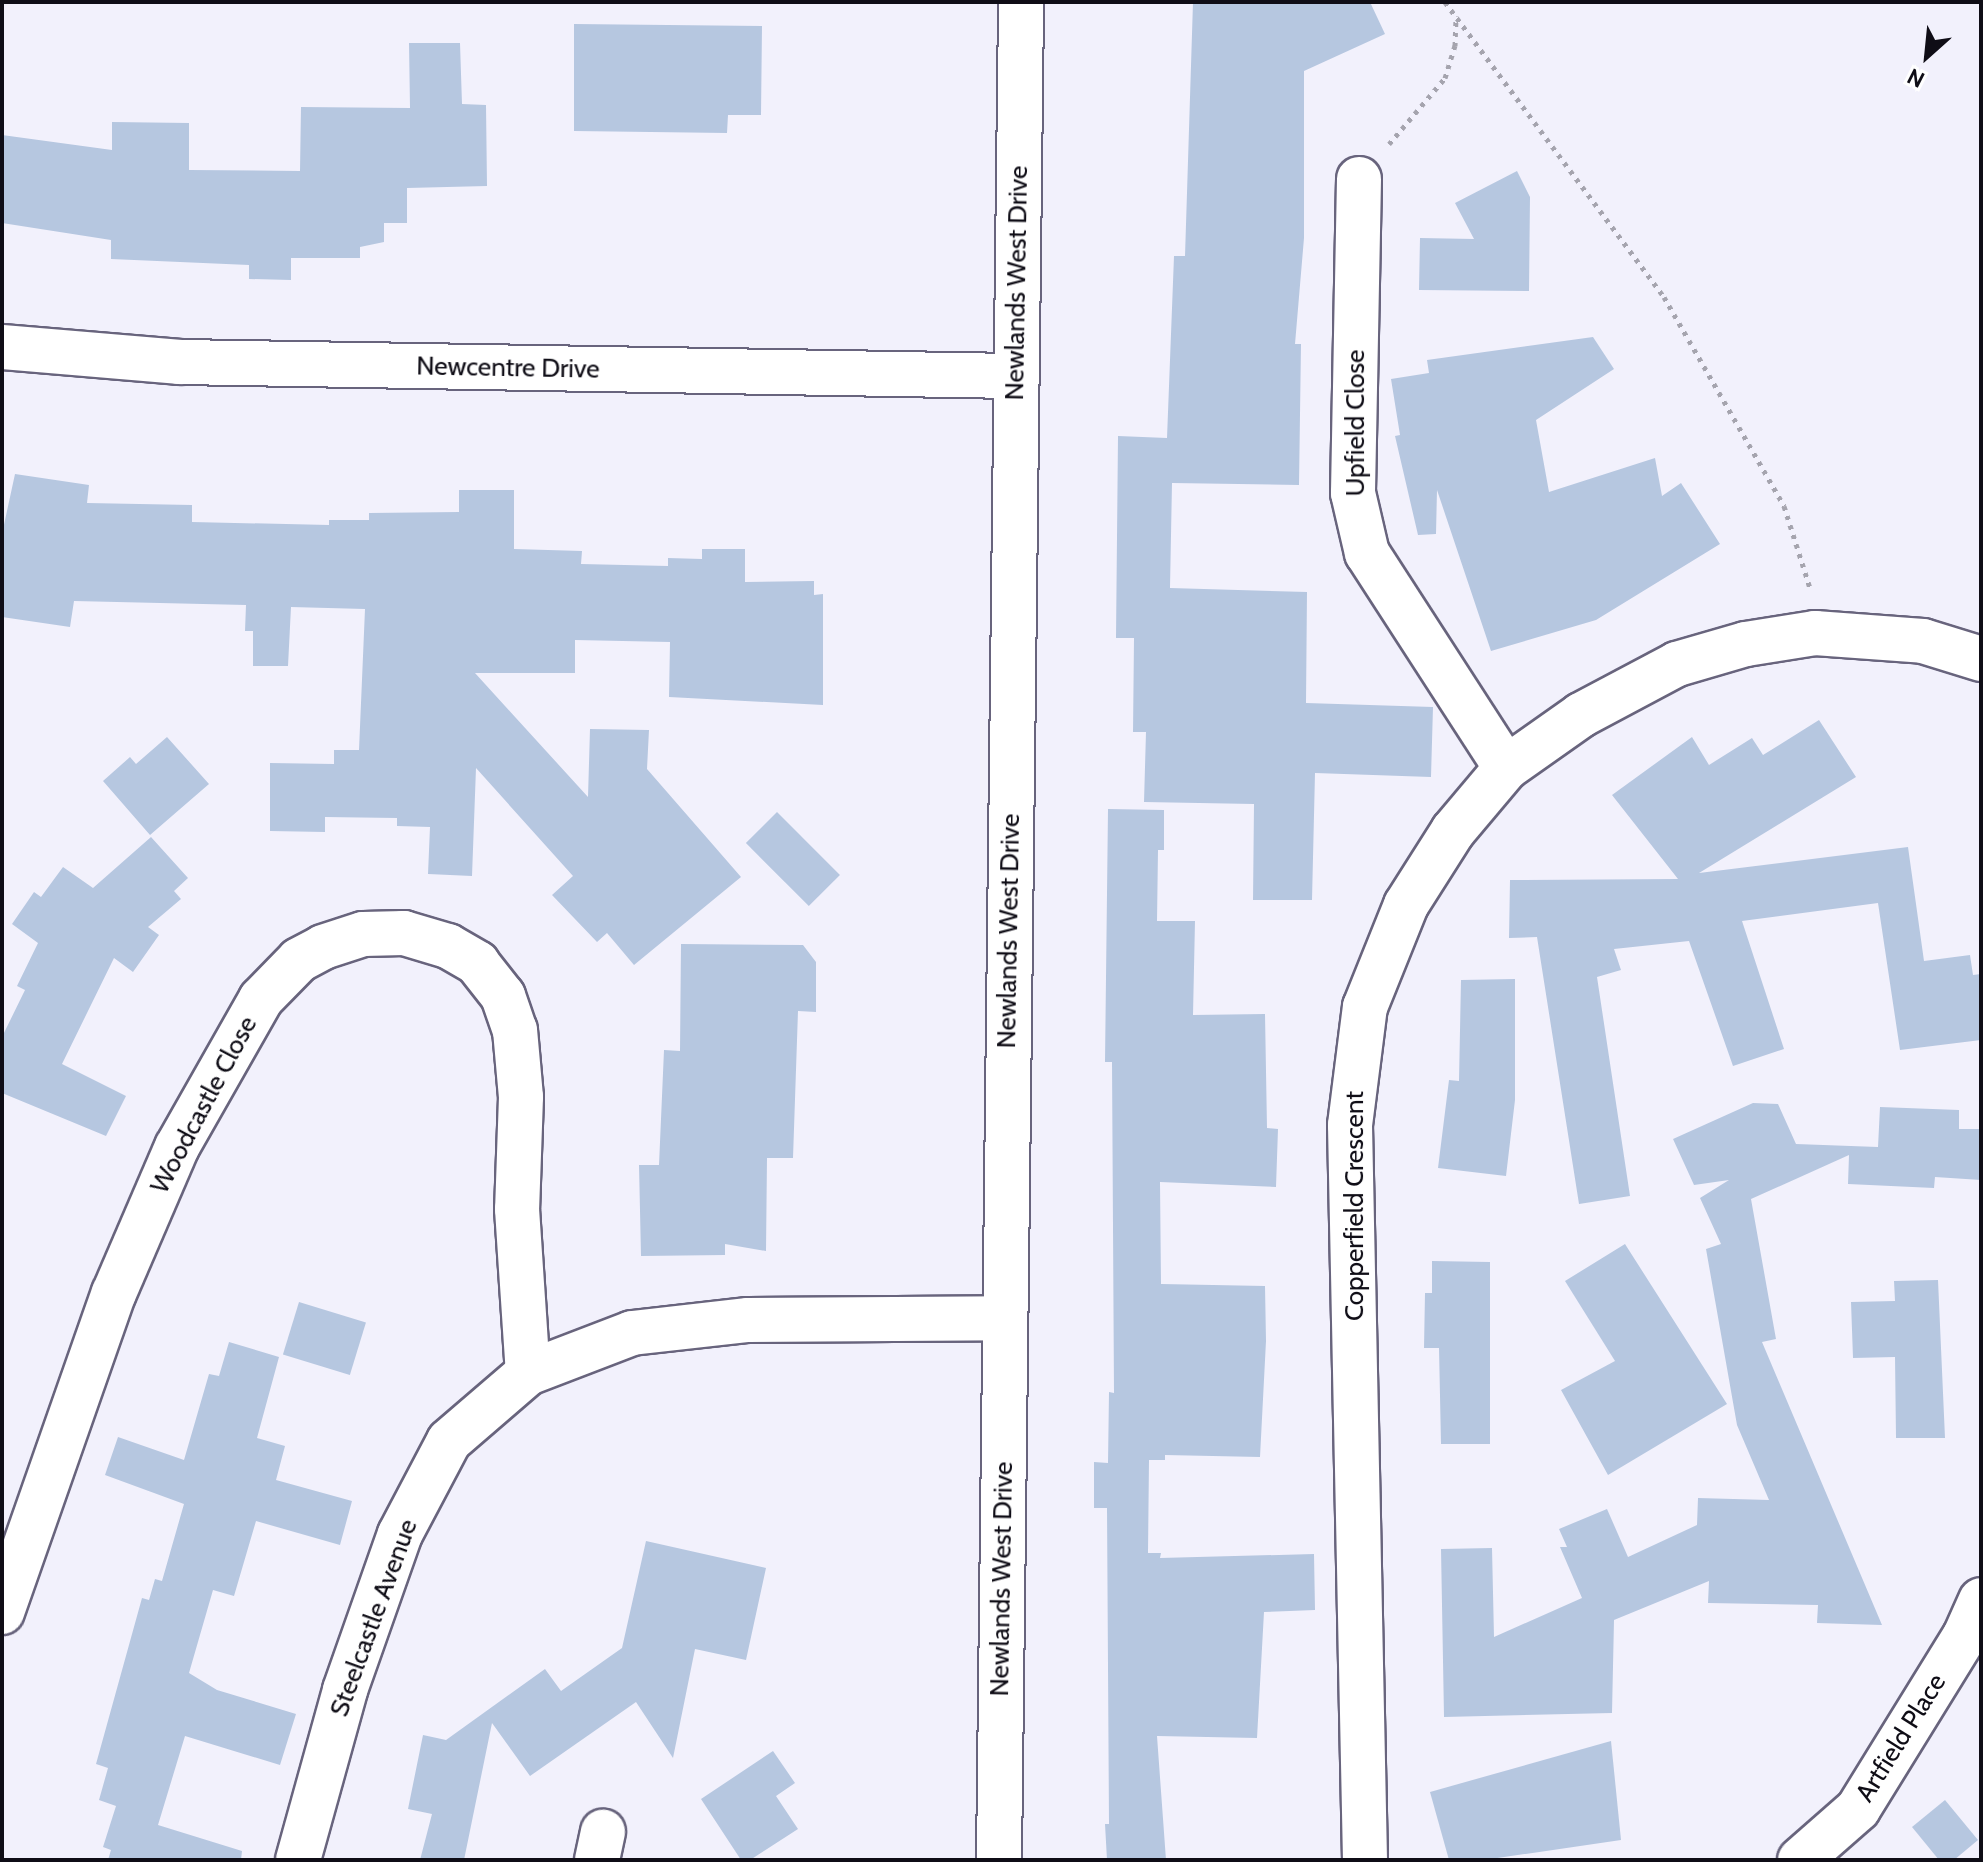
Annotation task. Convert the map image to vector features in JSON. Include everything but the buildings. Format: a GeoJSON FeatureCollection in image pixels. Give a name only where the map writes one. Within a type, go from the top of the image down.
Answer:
{"type":"FeatureCollection","features":[{"type":"Feature","properties":{"kind":"street","name":"Newlands West Drive"},"geometry":{"type":"LineString","coordinates":[[999,1860],[1021,2]]}},
{"type":"Feature","properties":{"kind":"street","name":"Upfield Close"},"geometry":{"type":"LineString","coordinates":[[1359,179],[1353,493],[1367,553],[1506,768]]}},
{"type":"Feature","properties":{"kind":"street","name":"Newcentre Drive"},"geometry":{"type":"LineString","coordinates":[[2,347],[179,362],[1015,376]]}},
{"type":"Feature","properties":{"kind":"street","name":"Copperfield Crescent"},"geometry":{"type":"LineString","coordinates":[[1365,1860],[1350,1125],[1363,1022],[1406,905],[1453,831],[1506,768],[1581,715],[1677,664],[1746,644],[1815,633],[1923,641],[1981,659]]}},
{"type":"Feature","properties":{"kind":"street","name":"Woodcastle Close"},"geometry":{"type":"LineString","coordinates":[[2,1612],[114,1293],[177,1147],[261,999],[299,960],[323,947],[363,934],[418,937],[448,946],[477,963],[503,996],[515,1030],[521,1097],[517,1209],[528,1373]]}},
{"type":"Feature","properties":{"kind":"street","name":"Steelcastle Avenue"},"geometry":{"type":"LineString","coordinates":[[298,1860],[345,1690],[400,1534],[449,1441],[528,1373],[632,1333],[748,1320],[1005,1318]]}},
{"type":"Feature","properties":{"kind":"street","name":"Artfield Place"},"geometry":{"type":"LineString","coordinates":[[1800,1860],[1858,1809],[1965,1636],[1981,1600]]}},
{"type":"Feature","properties":{"kind":"path"},"geometry":{"type":"LineString","coordinates":[[1445,2],[1664,297],[1733,412],[1784,506],[1809,573],[1815,633]]}},
{"type":"Feature","properties":{"kind":"path"},"geometry":{"type":"LineString","coordinates":[[1359,179],[1430,101],[1445,78],[1455,46],[1456,15]]}}]}
